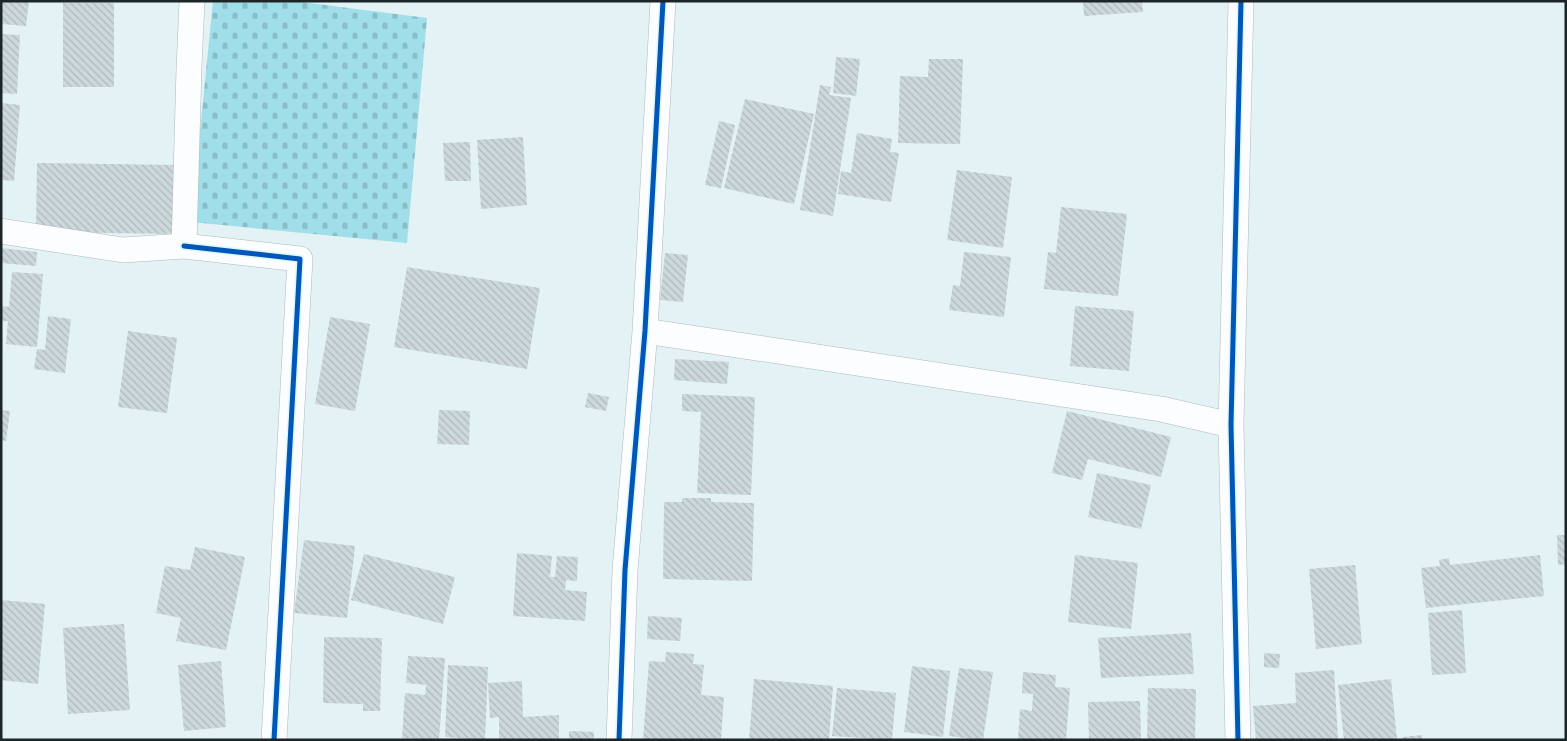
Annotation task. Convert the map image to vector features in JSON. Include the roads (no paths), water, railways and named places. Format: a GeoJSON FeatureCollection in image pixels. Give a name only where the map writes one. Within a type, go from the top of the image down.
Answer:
{"type":"FeatureCollection","features":[{"type":"Feature","properties":{"kind":"street"},"geometry":{"type":"LineString","coordinates":[[184,246],[192,1]]}},
{"type":"Feature","properties":{"kind":"street"},"geometry":{"type":"LineString","coordinates":[[620,740],[625,570],[645,330],[663,1]]}},
{"type":"Feature","properties":{"kind":"street"},"geometry":{"type":"LineString","coordinates":[[1238,740],[1231,425],[1241,1]]}},
{"type":"Feature","properties":{"kind":"street"},"geometry":{"type":"LineString","coordinates":[[1,231],[123,250],[184,246],[300,259],[274,740]]}},
{"type":"Feature","properties":{"kind":"street"},"geometry":{"type":"LineString","coordinates":[[645,330],[1161,409],[1231,425]]}}]}
